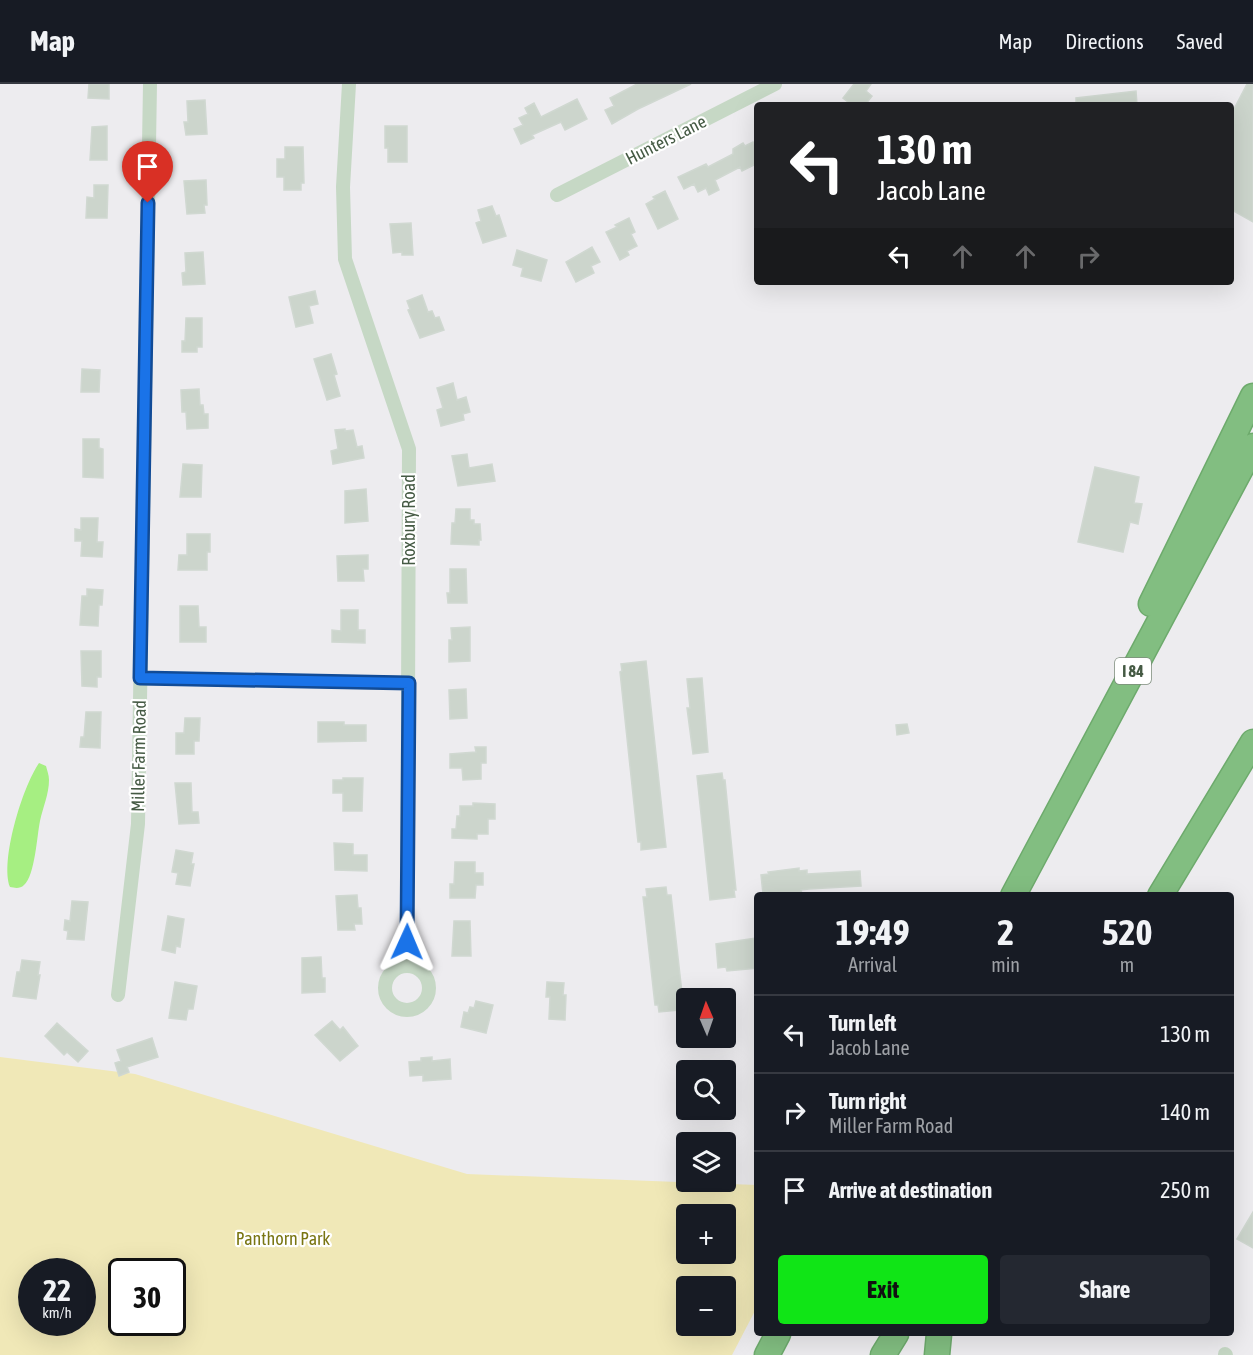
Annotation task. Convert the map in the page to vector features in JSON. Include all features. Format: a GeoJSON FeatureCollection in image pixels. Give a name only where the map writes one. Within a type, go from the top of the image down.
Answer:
{"type":"FeatureCollection","features":[{"type":"Feature","properties":{"kind":"highway"},"geometry":{"type":"LineString","coordinates":[[1068,794],[1143,622],[1253,396]]}},
{"type":"Feature","properties":{"kind":"highway","name":"I 84"},"geometry":{"type":"LineString","coordinates":[[1015,892],[1253,446]]}},
{"type":"Feature","properties":{"kind":"highway"},"geometry":{"type":"LineString","coordinates":[[1164,892],[1253,742]]}},
{"type":"Feature","properties":{"kind":"highway"},"geometry":{"type":"LineString","coordinates":[[767,1355],[777,1336]]}},
{"type":"Feature","properties":{"kind":"highway"},"geometry":{"type":"LineString","coordinates":[[882,1355],[895,1336]]}},
{"type":"Feature","properties":{"kind":"highway"},"geometry":{"type":"LineString","coordinates":[[937,1355],[939,1336]]}},
{"type":"Feature","properties":{"kind":"street","name":"Miller Farm Road"},"geometry":{"type":"LineString","coordinates":[[118,995],[138,824],[150,84]]}},
{"type":"Feature","properties":{"kind":"street","name":"Roxbury Road"},"geometry":{"type":"LineString","coordinates":[[349,84],[343,187],[345,259],[409,448],[407,966]]}},
{"type":"Feature","properties":{"kind":"street","name":"Hunters Lane"},"geometry":{"type":"LineString","coordinates":[[557,195],[775,84]]}},
{"type":"Feature","properties":{"kind":"street"},"geometry":{"type":"LineString","coordinates":[[140,678],[409,683]]}},
{"type":"Feature","properties":{"kind":"green space","name":"Panthorn Park"},"geometry":{"type":"Polygon","coordinates":[[[0,1057],[135,1074],[467,1174],[676,1182],[676,1192],[736,1192],[736,1184],[754,1185],[754,1313],[732,1355],[0,1355],[0,1057]]]}},
{"type":"Feature","properties":{"kind":"shaded area"},"geometry":{"type":"Polygon","coordinates":[[[39,763],[46,766],[49,785],[31,873],[24,885],[19,888],[10,887],[8,860],[14,825],[32,774],[39,763]]]}},
{"type":"Feature","properties":{"kind":"building"},"geometry":{"type":"Polygon","coordinates":[[[89,84],[109,84],[109,99],[88,98],[89,84]]]}},
{"type":"Feature","properties":{"kind":"building"},"geometry":{"type":"Polygon","coordinates":[[[637,84],[691,84],[612,124],[605,110],[614,106],[610,98],[637,84]]]}},
{"type":"Feature","properties":{"kind":"building"},"geometry":{"type":"Polygon","coordinates":[[[854,84],[871,84],[866,91],[872,96],[867,102],[848,102],[843,98],[854,84]]]}},
{"type":"Feature","properties":{"kind":"building"},"geometry":{"type":"Polygon","coordinates":[[[1247,84],[1253,84],[1253,222],[1234,211],[1234,109],[1247,84]]]}},
{"type":"Feature","properties":{"kind":"building"},"geometry":{"type":"Polygon","coordinates":[[[1136,91],[1137,102],[1076,102],[1076,98],[1136,91]]]}},
{"type":"Feature","properties":{"kind":"building"},"geometry":{"type":"Polygon","coordinates":[[[577,99],[587,119],[565,130],[561,122],[532,135],[534,138],[521,144],[514,129],[523,125],[519,118],[528,114],[525,108],[534,103],[541,117],[577,99]]]}},
{"type":"Feature","properties":{"kind":"building"},"geometry":{"type":"Polygon","coordinates":[[[205,100],[207,134],[186,135],[184,122],[188,122],[187,101],[205,100]]]}},
{"type":"Feature","properties":{"kind":"building"},"geometry":{"type":"Polygon","coordinates":[[[107,126],[107,160],[90,160],[92,127],[107,126]]]}},
{"type":"Feature","properties":{"kind":"building"},"geometry":{"type":"Polygon","coordinates":[[[385,126],[407,126],[407,162],[388,162],[388,148],[385,148],[385,126]]]}},
{"type":"Feature","properties":{"kind":"building"},"geometry":{"type":"Polygon","coordinates":[[[753,142],[754,144],[754,165],[742,171],[740,167],[715,180],[719,190],[709,195],[706,188],[698,192],[694,184],[684,189],[678,177],[706,164],[708,167],[733,154],[733,149],[743,143],[745,146],[753,142]]]}},
{"type":"Feature","properties":{"kind":"building"},"geometry":{"type":"Polygon","coordinates":[[[285,147],[303,147],[304,183],[301,183],[301,190],[284,190],[284,177],[277,177],[277,159],[285,159],[285,147]]]}},
{"type":"Feature","properties":{"kind":"building"},"geometry":{"type":"Polygon","coordinates":[[[206,180],[205,213],[187,214],[184,181],[206,180]]]}},
{"type":"Feature","properties":{"kind":"building"},"geometry":{"type":"Polygon","coordinates":[[[94,185],[108,185],[107,218],[86,218],[87,197],[94,198],[94,185]]]}},
{"type":"Feature","properties":{"kind":"building"},"geometry":{"type":"Polygon","coordinates":[[[665,191],[678,219],[658,229],[646,204],[655,199],[653,197],[665,191]]]}},
{"type":"Feature","properties":{"kind":"building"},"geometry":{"type":"Polygon","coordinates":[[[492,206],[496,216],[499,215],[506,236],[483,243],[476,223],[481,221],[478,210],[492,206]]]}},
{"type":"Feature","properties":{"kind":"building"},"geometry":{"type":"Polygon","coordinates":[[[629,218],[635,232],[631,234],[637,246],[627,251],[629,255],[620,260],[606,232],[629,218]]]}},
{"type":"Feature","properties":{"kind":"building"},"geometry":{"type":"Polygon","coordinates":[[[411,223],[413,255],[402,255],[402,252],[393,253],[390,224],[411,223]]]}},
{"type":"Feature","properties":{"kind":"building"},"geometry":{"type":"Polygon","coordinates":[[[592,247],[600,262],[591,266],[594,273],[576,282],[566,262],[592,247]]]}},
{"type":"Feature","properties":{"kind":"building"},"geometry":{"type":"Polygon","coordinates":[[[517,250],[547,260],[541,281],[521,276],[523,268],[513,265],[517,250]]]}},
{"type":"Feature","properties":{"kind":"building"},"geometry":{"type":"Polygon","coordinates":[[[203,252],[205,284],[183,285],[182,273],[186,272],[185,253],[203,252]]]}},
{"type":"Feature","properties":{"kind":"building"},"geometry":{"type":"Polygon","coordinates":[[[315,291],[318,304],[309,306],[313,323],[296,327],[289,297],[315,291]]]}},
{"type":"Feature","properties":{"kind":"building"},"geometry":{"type":"Polygon","coordinates":[[[422,295],[428,312],[432,311],[435,318],[439,317],[444,330],[420,338],[408,310],[410,309],[407,301],[422,295]]]}},
{"type":"Feature","properties":{"kind":"building"},"geometry":{"type":"Polygon","coordinates":[[[186,318],[202,318],[202,347],[197,347],[197,352],[182,352],[186,318]]]}},
{"type":"Feature","properties":{"kind":"building"},"geometry":{"type":"Polygon","coordinates":[[[331,354],[340,396],[327,400],[314,359],[331,354]]]}},
{"type":"Feature","properties":{"kind":"building"},"geometry":{"type":"Polygon","coordinates":[[[82,369],[100,370],[99,392],[81,392],[82,369]]]}},
{"type":"Feature","properties":{"kind":"building"},"geometry":{"type":"Polygon","coordinates":[[[453,383],[457,400],[466,397],[470,412],[463,414],[464,420],[441,426],[437,410],[443,408],[437,388],[453,383]]]}},
{"type":"Feature","properties":{"kind":"building"},"geometry":{"type":"Polygon","coordinates":[[[199,389],[200,405],[203,405],[204,414],[208,414],[208,428],[187,429],[186,412],[182,412],[181,390],[199,389]]]}},
{"type":"Feature","properties":{"kind":"building"},"geometry":{"type":"Polygon","coordinates":[[[345,429],[345,431],[353,430],[357,447],[362,446],[364,458],[333,464],[331,451],[338,449],[335,430],[345,429]]]}},
{"type":"Feature","properties":{"kind":"building"},"geometry":{"type":"Polygon","coordinates":[[[83,439],[99,439],[99,448],[103,449],[103,478],[83,477],[83,439]]]}},
{"type":"Feature","properties":{"kind":"building"},"geometry":{"type":"Polygon","coordinates":[[[467,454],[469,468],[492,464],[495,481],[458,486],[452,456],[467,454]]]}},
{"type":"Feature","properties":{"kind":"building"},"geometry":{"type":"Polygon","coordinates":[[[183,464],[202,465],[201,497],[180,497],[183,464]]]}},
{"type":"Feature","properties":{"kind":"building"},"geometry":{"type":"Polygon","coordinates":[[[1095,467],[1139,477],[1134,503],[1142,504],[1138,524],[1130,522],[1123,552],[1078,542],[1095,467]]]}},
{"type":"Feature","properties":{"kind":"building"},"geometry":{"type":"Polygon","coordinates":[[[366,489],[368,521],[345,523],[345,491],[366,489]]]}},
{"type":"Feature","properties":{"kind":"building"},"geometry":{"type":"Polygon","coordinates":[[[456,509],[470,509],[470,520],[474,520],[474,524],[480,524],[479,545],[451,544],[452,523],[455,523],[456,509]]]}},
{"type":"Feature","properties":{"kind":"building"},"geometry":{"type":"Polygon","coordinates":[[[81,518],[98,518],[97,542],[103,542],[102,557],[81,556],[82,541],[75,541],[75,529],[81,530],[81,518]]]}},
{"type":"Feature","properties":{"kind":"building"},"geometry":{"type":"Polygon","coordinates":[[[187,534],[210,534],[207,570],[178,570],[179,555],[187,555],[187,534]]]}},
{"type":"Feature","properties":{"kind":"building"},"geometry":{"type":"Polygon","coordinates":[[[368,555],[368,569],[363,569],[364,581],[338,581],[337,556],[368,555]]]}},
{"type":"Feature","properties":{"kind":"building"},"geometry":{"type":"Polygon","coordinates":[[[450,569],[466,569],[467,603],[448,603],[450,569]]]}},
{"type":"Feature","properties":{"kind":"building"},"geometry":{"type":"Polygon","coordinates":[[[87,589],[103,590],[102,605],[99,605],[98,626],[80,625],[82,596],[87,596],[87,589]]]}},
{"type":"Feature","properties":{"kind":"building"},"geometry":{"type":"Polygon","coordinates":[[[180,606],[198,606],[199,627],[206,627],[206,642],[180,642],[180,606]]]}},
{"type":"Feature","properties":{"kind":"building"},"geometry":{"type":"Polygon","coordinates":[[[341,610],[358,610],[358,630],[365,630],[365,643],[332,642],[332,630],[341,631],[341,610]]]}},
{"type":"Feature","properties":{"kind":"building"},"geometry":{"type":"Polygon","coordinates":[[[470,627],[470,661],[449,662],[451,628],[470,627]]]}},
{"type":"Feature","properties":{"kind":"building"},"geometry":{"type":"Polygon","coordinates":[[[81,651],[101,651],[101,677],[97,677],[97,687],[82,686],[81,651]]]}},
{"type":"Feature","properties":{"kind":"building"},"geometry":{"type":"Polygon","coordinates":[[[646,661],[666,847],[641,850],[641,842],[638,842],[620,672],[622,671],[621,664],[646,661]]]}},
{"type":"Feature","properties":{"kind":"building"},"geometry":{"type":"Polygon","coordinates":[[[702,678],[708,752],[693,754],[687,708],[690,708],[687,679],[702,678]]]}},
{"type":"Feature","properties":{"kind":"building"},"geometry":{"type":"Polygon","coordinates":[[[466,689],[467,718],[450,719],[449,690],[466,689]]]}},
{"type":"Feature","properties":{"kind":"building"},"geometry":{"type":"Polygon","coordinates":[[[86,712],[101,712],[100,748],[80,747],[81,737],[84,737],[86,712]]]}},
{"type":"Feature","properties":{"kind":"building"},"geometry":{"type":"Polygon","coordinates":[[[185,718],[200,718],[199,741],[194,741],[194,754],[176,754],[176,733],[184,733],[185,718]]]}},
{"type":"Feature","properties":{"kind":"building"},"geometry":{"type":"Polygon","coordinates":[[[318,722],[366,725],[366,741],[318,742],[318,722]]]}},
{"type":"Feature","properties":{"kind":"building"},"geometry":{"type":"Polygon","coordinates":[[[907,724],[909,733],[897,735],[896,725],[907,724]]]}},
{"type":"Feature","properties":{"kind":"building"},"geometry":{"type":"Polygon","coordinates":[[[475,747],[486,747],[486,763],[481,763],[481,779],[463,780],[462,768],[450,768],[450,754],[476,752],[475,747]]]}},
{"type":"Feature","properties":{"kind":"building"},"geometry":{"type":"Polygon","coordinates":[[[722,773],[723,780],[725,780],[736,890],[734,890],[735,897],[710,900],[697,776],[722,773]]]}},
{"type":"Feature","properties":{"kind":"building"},"geometry":{"type":"Polygon","coordinates":[[[343,778],[363,778],[362,811],[343,811],[343,793],[333,793],[333,780],[343,780],[343,778]]]}},
{"type":"Feature","properties":{"kind":"building"},"geometry":{"type":"Polygon","coordinates":[[[175,783],[191,783],[192,812],[198,812],[199,823],[179,824],[175,783]]]}},
{"type":"Feature","properties":{"kind":"building"},"geometry":{"type":"Polygon","coordinates":[[[473,803],[495,804],[495,819],[488,819],[488,834],[477,834],[477,839],[452,838],[452,829],[456,829],[457,816],[460,816],[460,806],[473,806],[473,803]]]}},
{"type":"Feature","properties":{"kind":"building"},"geometry":{"type":"Polygon","coordinates":[[[334,843],[353,844],[353,855],[367,855],[367,871],[335,870],[334,843]]]}},
{"type":"Feature","properties":{"kind":"building"},"geometry":{"type":"Polygon","coordinates":[[[176,850],[193,853],[191,864],[194,864],[190,886],[176,884],[178,873],[172,872],[176,850]]]}},
{"type":"Feature","properties":{"kind":"building"},"geometry":{"type":"Polygon","coordinates":[[[455,862],[475,862],[475,873],[483,873],[483,885],[476,885],[475,898],[450,898],[450,884],[454,884],[455,862]]]}},
{"type":"Feature","properties":{"kind":"building"},"geometry":{"type":"Polygon","coordinates":[[[799,868],[799,871],[807,870],[807,874],[860,871],[861,886],[809,889],[801,890],[802,892],[763,892],[761,875],[769,874],[768,872],[799,868]]]}},
{"type":"Feature","properties":{"kind":"building"},"geometry":{"type":"Polygon","coordinates":[[[666,887],[667,895],[671,895],[681,988],[676,988],[676,1010],[659,1012],[658,1005],[655,1005],[643,897],[647,897],[646,889],[666,887]]]}},
{"type":"Feature","properties":{"kind":"building"},"geometry":{"type":"Polygon","coordinates":[[[357,895],[362,924],[354,924],[355,930],[338,930],[336,896],[357,895]]]}},
{"type":"Feature","properties":{"kind":"building"},"geometry":{"type":"Polygon","coordinates":[[[72,901],[88,902],[84,940],[67,939],[68,931],[64,930],[65,920],[70,921],[72,901]]]}},
{"type":"Feature","properties":{"kind":"building"},"geometry":{"type":"Polygon","coordinates":[[[168,916],[184,919],[180,947],[176,946],[175,953],[162,950],[168,916]]]}},
{"type":"Feature","properties":{"kind":"building"},"geometry":{"type":"Polygon","coordinates":[[[454,921],[470,921],[471,956],[452,956],[454,921]]]}},
{"type":"Feature","properties":{"kind":"building"},"geometry":{"type":"Polygon","coordinates":[[[754,938],[754,968],[727,971],[726,967],[718,968],[716,944],[754,938]]]}},
{"type":"Feature","properties":{"kind":"building"},"geometry":{"type":"Polygon","coordinates":[[[321,957],[325,992],[302,993],[302,958],[321,957]]]}},
{"type":"Feature","properties":{"kind":"building"},"geometry":{"type":"Polygon","coordinates":[[[22,960],[40,962],[36,999],[13,996],[17,972],[20,972],[22,960]]]}},
{"type":"Feature","properties":{"kind":"building"},"geometry":{"type":"Polygon","coordinates":[[[175,982],[197,986],[193,1009],[188,1009],[186,1020],[169,1018],[175,982]]]}},
{"type":"Feature","properties":{"kind":"building"},"geometry":{"type":"Polygon","coordinates":[[[547,982],[564,983],[565,1020],[549,1019],[550,997],[546,997],[547,982]]]}},
{"type":"Feature","properties":{"kind":"building"},"geometry":{"type":"Polygon","coordinates":[[[476,1001],[493,1005],[486,1033],[461,1027],[464,1012],[468,1013],[470,1007],[474,1008],[476,1001]]]}},
{"type":"Feature","properties":{"kind":"building"},"geometry":{"type":"Polygon","coordinates":[[[332,1021],[340,1030],[343,1027],[358,1046],[340,1061],[315,1035],[332,1021]]]}},
{"type":"Feature","properties":{"kind":"building"},"geometry":{"type":"Polygon","coordinates":[[[57,1023],[88,1051],[78,1062],[67,1052],[64,1055],[45,1036],[57,1023]]]}},
{"type":"Feature","properties":{"kind":"building"},"geometry":{"type":"Polygon","coordinates":[[[152,1038],[158,1057],[127,1067],[129,1072],[119,1076],[115,1063],[121,1061],[117,1050],[152,1038]]]}},
{"type":"Feature","properties":{"kind":"building"},"geometry":{"type":"Polygon","coordinates":[[[432,1057],[432,1061],[450,1059],[451,1079],[423,1081],[423,1075],[410,1076],[409,1062],[432,1057]]]}},
{"type":"Feature","properties":{"kind":"building"},"geometry":{"type":"Polygon","coordinates":[[[1253,1212],[1253,1248],[1237,1239],[1253,1212]]]}},
{"type":"Feature","properties":{"kind":"route"},"geometry":{"type":"LineString","coordinates":[[148,203],[140,678],[409,683],[407,942]]}}]}
